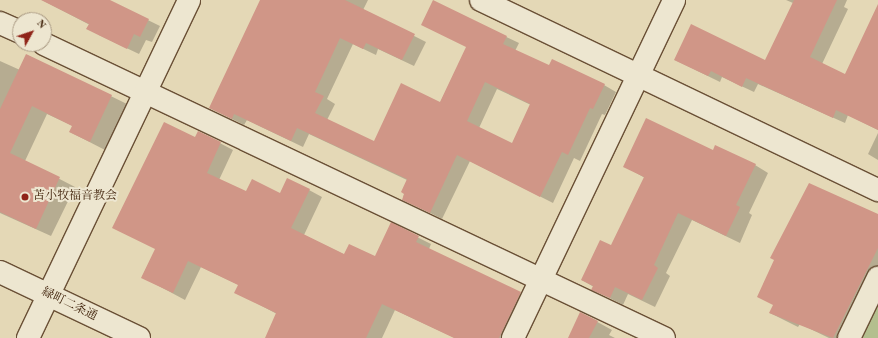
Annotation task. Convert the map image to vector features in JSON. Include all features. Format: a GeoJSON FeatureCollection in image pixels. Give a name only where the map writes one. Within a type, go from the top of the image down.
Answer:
{"type":"FeatureCollection","features":[{"type":"Feature","properties":{"kind":"street"},"geometry":{"type":"LineString","coordinates":[[28,338],[189,0]]}},
{"type":"Feature","properties":{"kind":"street"},"geometry":{"type":"LineString","coordinates":[[481,0],[878,190]]}},
{"type":"Feature","properties":{"kind":"street"},"geometry":{"type":"LineString","coordinates":[[513,338],[674,0]]}},
{"type":"Feature","properties":{"kind":"street"},"geometry":{"type":"LineString","coordinates":[[0,23],[12,28]]}},
{"type":"Feature","properties":{"kind":"street"},"geometry":{"type":"LineString","coordinates":[[52,48],[664,338]]}},
{"type":"Feature","properties":{"kind":"street","name":"緑町二条通"},"geometry":{"type":"LineString","coordinates":[[0,272],[139,338]]}},
{"type":"Feature","properties":{"kind":"street"},"geometry":{"type":"LineString","coordinates":[[849,338],[878,278]]}},
{"type":"Feature","properties":{"kind":"green space"},"geometry":{"type":"Polygon","coordinates":[[[878,294],[878,338],[857,338],[878,294]]]}},
{"type":"Feature","properties":{"kind":"building"},"geometry":{"type":"Polygon","coordinates":[[[41,0],[110,0],[149,19],[140,37],[134,34],[127,49],[86,29],[89,24],[41,0]]]}},
{"type":"Feature","properties":{"kind":"building"},"geometry":{"type":"Polygon","coordinates":[[[260,0],[345,0],[415,34],[402,60],[366,43],[363,49],[340,38],[315,92],[324,96],[315,113],[374,141],[401,83],[440,102],[466,47],[421,25],[433,0],[507,36],[503,44],[549,65],[552,59],[605,84],[593,109],[590,108],[568,155],[562,152],[540,197],[457,155],[430,213],[402,200],[404,194],[401,192],[407,179],[297,128],[291,141],[234,114],[232,119],[209,108],[260,0]],[[485,82],[467,121],[512,143],[530,104],[485,82]]]}},
{"type":"Feature","properties":{"kind":"building"},"geometry":{"type":"Polygon","coordinates":[[[794,0],[837,0],[810,57],[845,74],[878,4],[878,130],[836,110],[833,118],[746,78],[742,87],[711,71],[708,76],[674,60],[691,24],[765,60],[794,0]]]}},
{"type":"Feature","properties":{"kind":"building"},"geometry":{"type":"Polygon","coordinates":[[[26,54],[112,95],[90,142],[69,132],[72,126],[32,106],[10,153],[60,177],[36,229],[0,212],[0,109],[26,54]]]}},
{"type":"Feature","properties":{"kind":"building"},"geometry":{"type":"Polygon","coordinates":[[[646,118],[713,150],[715,145],[756,164],[736,205],[740,207],[726,236],[678,213],[654,265],[658,268],[642,300],[615,287],[610,298],[591,290],[593,286],[581,280],[600,240],[611,245],[644,177],[623,167],[646,118]]]}},
{"type":"Feature","properties":{"kind":"building"},"geometry":{"type":"Polygon","coordinates":[[[164,122],[195,137],[198,131],[221,142],[207,173],[246,191],[252,179],[280,193],[287,178],[310,189],[291,228],[344,254],[349,244],[375,256],[391,222],[419,236],[416,242],[521,292],[499,338],[454,338],[382,304],[366,338],[265,338],[276,313],[234,293],[238,285],[188,261],[173,293],[141,278],[155,249],[112,228],[164,122]]]}},
{"type":"Feature","properties":{"kind":"building"},"geometry":{"type":"Polygon","coordinates":[[[809,183],[878,214],[878,248],[833,338],[769,313],[773,305],[757,297],[774,260],[770,258],[809,183]]]}},
{"type":"Feature","properties":{"kind":"building"},"geometry":{"type":"Polygon","coordinates":[[[580,312],[598,321],[589,338],[568,338],[580,312]]]}},
{"type":"Feature","properties":{"kind":"place","name":"苫小牧福音教会"},"geometry":{"type":"Point","coordinates":[25,197]}}]}
